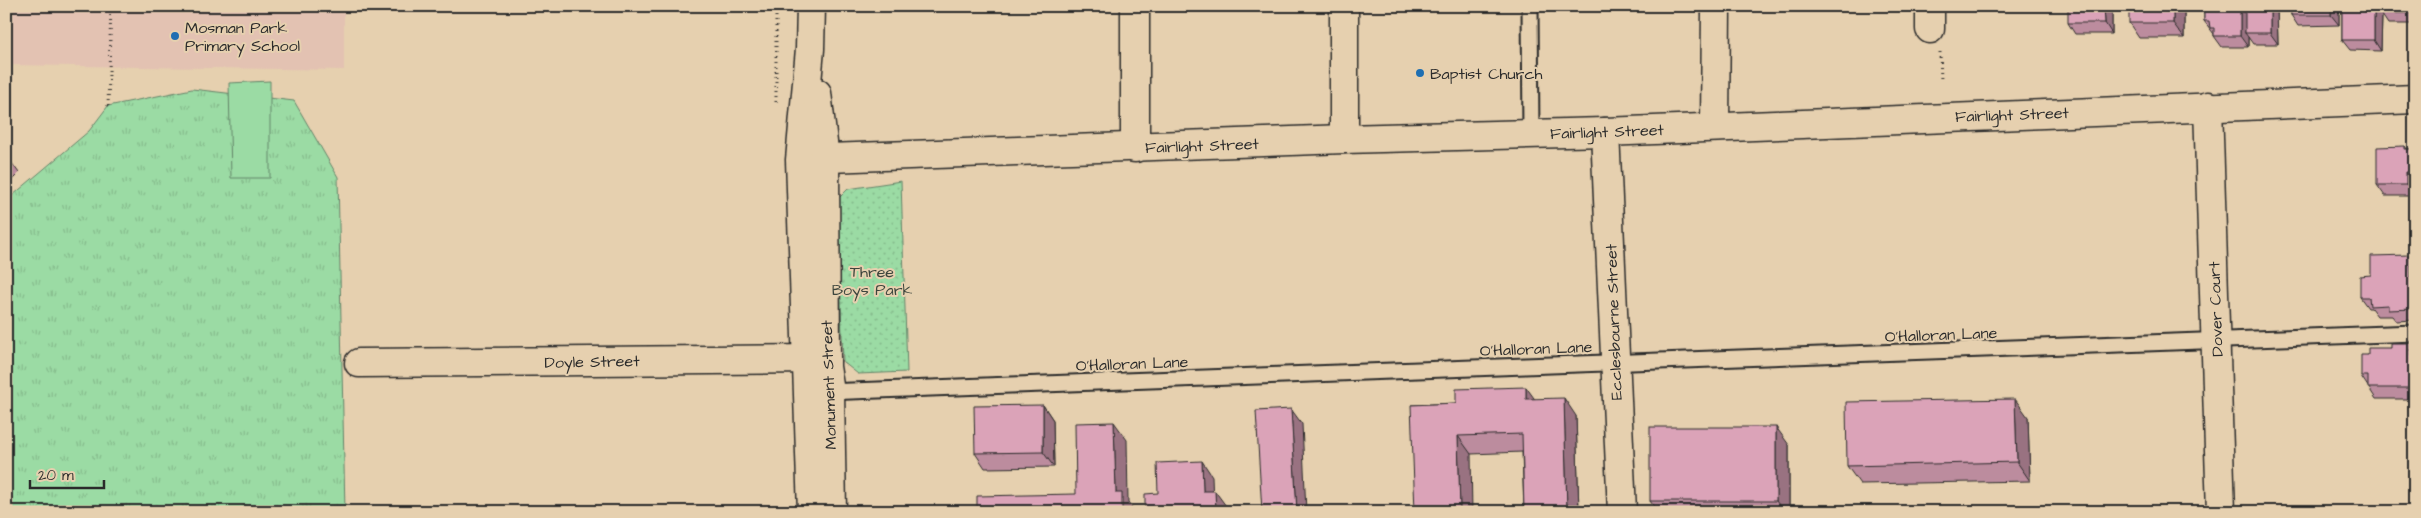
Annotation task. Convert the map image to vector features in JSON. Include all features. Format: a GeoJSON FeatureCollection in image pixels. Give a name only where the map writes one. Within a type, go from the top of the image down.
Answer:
{"type":"FeatureCollection","features":[{"type":"Feature","properties":{"kind":"street","name":"Monument Street"},"geometry":{"type":"LineString","coordinates":[[811,6],[810,49],[817,359],[832,512]]}},
{"type":"Feature","properties":{"kind":"street"},"geometry":{"type":"LineString","coordinates":[[1135,6],[1135,148]]}},
{"type":"Feature","properties":{"kind":"street"},"geometry":{"type":"LineString","coordinates":[[1344,6],[1344,139]]}},
{"type":"Feature","properties":{"kind":"street"},"geometry":{"type":"LineString","coordinates":[[1715,127],[1716,6]]}},
{"type":"Feature","properties":{"kind":"street","name":"Fairlight Street"},"geometry":{"type":"LineString","coordinates":[[812,159],[1344,139],[1605,132],[2415,99]]}},
{"type":"Feature","properties":{"kind":"street","name":"Dover Court"},"geometry":{"type":"LineString","coordinates":[[2208,106],[2221,512]]}},
{"type":"Feature","properties":{"kind":"street","name":"Ecclesbourne Street"},"geometry":{"type":"LineString","coordinates":[[1605,132],[1622,512]]}},
{"type":"Feature","properties":{"kind":"street","name":"Doyle Street"},"geometry":{"type":"LineString","coordinates":[[359,363],[817,359]]}},
{"type":"Feature","properties":{"kind":"street","name":"Monument Street"},"geometry":{"type":"LineString","coordinates":[[812,512],[820,392]]}},
{"type":"Feature","properties":{"kind":"lane"},"geometry":{"type":"LineString","coordinates":[[1530,6],[1530,134]]}},
{"type":"Feature","properties":{"kind":"lane","name":"O'Halloran Lane"},"geometry":{"type":"LineString","coordinates":[[820,392],[2216,342],[2415,333]]}},
{"type":"Feature","properties":{"kind":"path"},"geometry":{"type":"LineString","coordinates":[[108,106],[111,6]]}},
{"type":"Feature","properties":{"kind":"shaded area","name":"Mosman Park Primary School"},"geometry":{"type":"Polygon","coordinates":[[[6,6],[344,6],[344,70],[6,65],[6,6]]]}},
{"type":"Feature","properties":{"kind":"green space"},"geometry":{"type":"Polygon","coordinates":[[[270,81],[270,178],[231,178],[229,83],[270,81]]]}},
{"type":"Feature","properties":{"kind":"green space"},"geometry":{"type":"Polygon","coordinates":[[[192,89],[294,101],[338,177],[345,512],[6,512],[6,201],[89,131],[108,106],[192,89]]]}},
{"type":"Feature","properties":{"kind":"green space","name":"Three Boys Park"},"geometry":{"type":"Polygon","coordinates":[[[901,181],[907,372],[858,374],[843,362],[837,200],[848,189],[901,181]]]}},
{"type":"Feature","properties":{"kind":"building"},"geometry":{"type":"Polygon","coordinates":[[[2068,6],[2104,6],[2105,23],[2068,23],[2068,6]]]}},
{"type":"Feature","properties":{"kind":"building"},"geometry":{"type":"Polygon","coordinates":[[[2129,6],[2173,6],[2173,23],[2129,23],[2129,6]]]}},
{"type":"Feature","properties":{"kind":"building"},"geometry":{"type":"Polygon","coordinates":[[[2204,6],[2240,6],[2240,36],[2214,36],[2214,28],[2210,28],[2209,21],[2204,21],[2204,6]]]}},
{"type":"Feature","properties":{"kind":"building"},"geometry":{"type":"Polygon","coordinates":[[[2245,6],[2270,6],[2270,33],[2245,33],[2245,6]]]}},
{"type":"Feature","properties":{"kind":"building"},"geometry":{"type":"Polygon","coordinates":[[[2291,6],[2331,6],[2331,15],[2291,15],[2291,6]]]}},
{"type":"Feature","properties":{"kind":"building"},"geometry":{"type":"Polygon","coordinates":[[[2342,6],[2374,6],[2374,40],[2342,40],[2342,6]]]}},
{"type":"Feature","properties":{"kind":"building"},"geometry":{"type":"Polygon","coordinates":[[[2380,6],[2415,6],[2415,13],[2381,13],[2380,6]]]}},
{"type":"Feature","properties":{"kind":"building"},"geometry":{"type":"Polygon","coordinates":[[[2405,146],[2405,149],[2415,149],[2415,172],[2406,172],[2406,185],[2377,185],[2377,147],[2405,146]]]}},
{"type":"Feature","properties":{"kind":"building"},"geometry":{"type":"Polygon","coordinates":[[[2410,255],[2411,292],[2415,292],[2415,309],[2388,310],[2388,305],[2370,306],[2369,297],[2360,297],[2360,276],[2371,275],[2371,256],[2410,255]]]}},
{"type":"Feature","properties":{"kind":"building"},"geometry":{"type":"Polygon","coordinates":[[[2411,330],[2415,330],[2415,352],[2412,352],[2411,330]]]}},
{"type":"Feature","properties":{"kind":"building"},"geometry":{"type":"Polygon","coordinates":[[[2391,343],[2411,343],[2412,388],[2368,388],[2368,376],[2361,376],[2361,355],[2368,355],[2368,348],[2391,348],[2391,343]]]}},
{"type":"Feature","properties":{"kind":"building"},"geometry":{"type":"Polygon","coordinates":[[[1526,387],[1526,399],[1564,398],[1567,512],[1524,512],[1522,434],[1458,436],[1460,512],[1415,512],[1411,405],[1456,403],[1456,389],[1526,387]]]}},
{"type":"Feature","properties":{"kind":"building"},"geometry":{"type":"Polygon","coordinates":[[[2015,399],[2017,462],[1847,466],[1846,402],[2015,399]]]}},
{"type":"Feature","properties":{"kind":"building"},"geometry":{"type":"Polygon","coordinates":[[[1043,405],[1043,452],[975,453],[974,406],[1043,405]]]}},
{"type":"Feature","properties":{"kind":"building"},"geometry":{"type":"Polygon","coordinates":[[[1291,409],[1297,512],[1262,512],[1256,411],[1291,409]]]}},
{"type":"Feature","properties":{"kind":"building"},"geometry":{"type":"Polygon","coordinates":[[[1114,422],[1116,493],[1122,493],[1122,512],[977,512],[977,496],[1076,494],[1075,423],[1114,422]]]}},
{"type":"Feature","properties":{"kind":"building"},"geometry":{"type":"Polygon","coordinates":[[[1650,427],[1776,427],[1776,501],[1650,501],[1650,427]]]}},
{"type":"Feature","properties":{"kind":"building"},"geometry":{"type":"Polygon","coordinates":[[[1202,461],[1203,491],[1215,491],[1216,512],[1145,512],[1145,494],[1158,493],[1157,463],[1202,461]]]}},
{"type":"Feature","properties":{"kind":"place","name":"Mosman Park Primary School"},"geometry":{"type":"Point","coordinates":[175,36]}},
{"type":"Feature","properties":{"kind":"place","name":"Baptist Church"},"geometry":{"type":"Point","coordinates":[1420,73]}}]}
